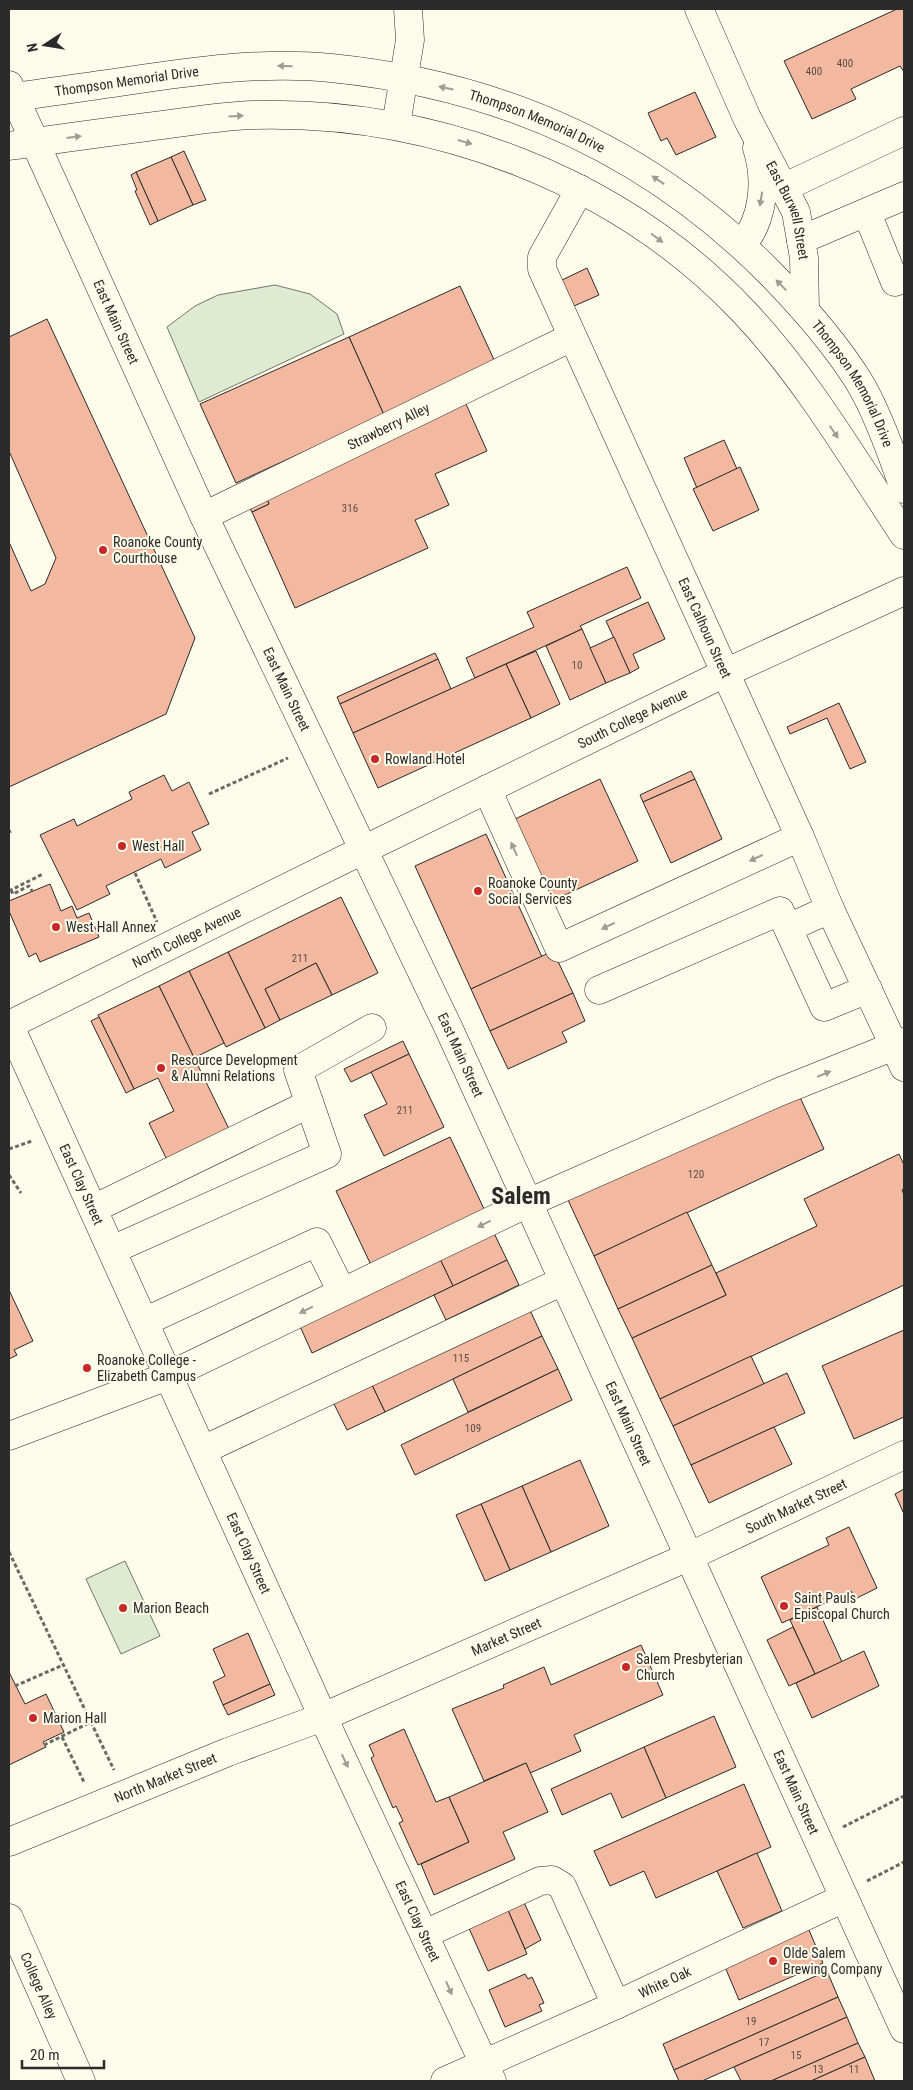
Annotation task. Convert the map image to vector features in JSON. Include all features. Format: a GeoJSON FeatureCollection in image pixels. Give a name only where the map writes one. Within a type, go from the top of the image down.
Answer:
{"type":"FeatureCollection","features":[{"type":"Feature","properties":{"kind":"street"},"geometry":{"type":"LineString","coordinates":[[396,125],[410,40],[408,9]]}},
{"type":"Feature","properties":{"kind":"street","name":"East Burwell Street"},"geometry":{"type":"LineString","coordinates":[[699,9],[747,118],[786,187],[796,212],[804,258],[805,310]]}},
{"type":"Feature","properties":{"kind":"street","name":"Thompson Memorial Drive"},"geometry":{"type":"LineString","coordinates":[[11,94],[194,71],[269,66],[330,68],[405,79],[454,89],[524,111],[581,136],[647,173],[694,205],[742,244],[805,310],[859,381],[894,457],[904,489]]}},
{"type":"Feature","properties":{"kind":"street","name":"East Main Street"},"geometry":{"type":"LineString","coordinates":[[11,94],[22,144],[204,516],[444,1018],[904,2029]]}},
{"type":"Feature","properties":{"kind":"street"},"geometry":{"type":"LineString","coordinates":[[22,144],[218,118],[253,115],[312,116],[396,125],[469,143],[528,165],[580,189],[644,228],[697,268],[745,313],[807,391],[904,535]]}},
{"type":"Feature","properties":{"kind":"street","name":"East Burwell Street"},"geometry":{"type":"LineString","coordinates":[[742,244],[759,214],[763,191],[758,153],[747,118]]}},
{"type":"Feature","properties":{"kind":"street"},"geometry":{"type":"LineString","coordinates":[[786,187],[904,131]]}},
{"type":"Feature","properties":{"kind":"street","name":"East Calhoun Street"},"geometry":{"type":"LineString","coordinates":[[580,189],[542,257],[542,269],[800,837],[830,909],[868,989],[901,1052]]}},
{"type":"Feature","properties":{"kind":"street"},"geometry":{"type":"LineString","coordinates":[[801,240],[904,196]]}},
{"type":"Feature","properties":{"kind":"street"},"geometry":{"type":"LineString","coordinates":[[867,213],[895,282],[904,278]]}},
{"type":"Feature","properties":{"kind":"street","name":"Strawberry Alley"},"geometry":{"type":"LineString","coordinates":[[204,516],[572,337]]}},
{"type":"Feature","properties":{"kind":"street","name":"South College Avenue"},"geometry":{"type":"LineString","coordinates":[[363,850],[725,673],[904,591]]}},
{"type":"Feature","properties":{"kind":"street"},"geometry":{"type":"LineString","coordinates":[[487,790],[559,948],[800,837]]}},
{"type":"Feature","properties":{"kind":"street","name":"North College Avenue"},"geometry":{"type":"LineString","coordinates":[[9,1024],[363,850]]}},
{"type":"Feature","properties":{"kind":"street"},"geometry":{"type":"LineString","coordinates":[[788,928],[830,909]]}},
{"type":"Feature","properties":{"kind":"street"},"geometry":{"type":"LineString","coordinates":[[599,990],[780,912],[824,1008],[868,989]]}},
{"type":"Feature","properties":{"kind":"street","name":"East Clay Street"},"geometry":{"type":"LineString","coordinates":[[9,1024],[323,1717],[488,2073]]}},
{"type":"Feature","properties":{"kind":"street"},"geometry":{"type":"LineString","coordinates":[[112,1250],[327,1154],[298,1070],[372,1028]]}},
{"type":"Feature","properties":{"kind":"street"},"geometry":{"type":"LineString","coordinates":[[9,1436],[168,1376],[528,1203],[778,1092],[901,1052]]}},
{"type":"Feature","properties":{"kind":"street"},"geometry":{"type":"LineString","coordinates":[[94,1209],[310,1104]]}},
{"type":"Feature","properties":{"kind":"street"},"geometry":{"type":"LineString","coordinates":[[144,1322],[317,1242],[342,1292]]}},
{"type":"Feature","properties":{"kind":"street"},"geometry":{"type":"LineString","coordinates":[[203,1450],[563,1281]]}},
{"type":"Feature","properties":{"kind":"street","name":"South Market Street"},"geometry":{"type":"LineString","coordinates":[[688,1557],[904,1455]]}},
{"type":"Feature","properties":{"kind":"street","name":"Market Street"},"geometry":{"type":"LineString","coordinates":[[323,1717],[688,1557]]}},
{"type":"Feature","properties":{"kind":"street","name":"North Market Street"},"geometry":{"type":"LineString","coordinates":[[9,1842],[228,1752],[323,1717]]}},
{"type":"Feature","properties":{"kind":"street"},"geometry":{"type":"LineString","coordinates":[[425,1934],[540,1881],[552,1880],[562,1886],[616,2005]]}},
{"type":"Feature","properties":{"kind":"street","name":"White Oak"},"geometry":{"type":"LineString","coordinates":[[445,2081],[488,2073],[616,2005],[843,1895]]}},
{"type":"Feature","properties":{"kind":"street","name":"College Alley"},"geometry":{"type":"LineString","coordinates":[[9,1918],[81,2081]]}},
{"type":"Feature","properties":{"kind":"path"},"geometry":{"type":"LineString","coordinates":[[209,794],[314,746]]}},
{"type":"Feature","properties":{"kind":"path"},"geometry":{"type":"LineString","coordinates":[[134,873],[168,946]]}},
{"type":"Feature","properties":{"kind":"path"},"geometry":{"type":"LineString","coordinates":[[32,891],[29,886],[13,894],[10,890],[44,874]]}},
{"type":"Feature","properties":{"kind":"path"},"geometry":{"type":"LineString","coordinates":[[9,1149],[39,1138]]}},
{"type":"Feature","properties":{"kind":"path"},"geometry":{"type":"LineString","coordinates":[[9,1175],[21,1193]]}},
{"type":"Feature","properties":{"kind":"path"},"geometry":{"type":"LineString","coordinates":[[9,1552],[126,1794]]}},
{"type":"Feature","properties":{"kind":"path"},"geometry":{"type":"LineString","coordinates":[[16,1686],[63,1665]]}},
{"type":"Feature","properties":{"kind":"path"},"geometry":{"type":"LineString","coordinates":[[44,1745],[62,1738],[91,1722]]}},
{"type":"Feature","properties":{"kind":"path"},"geometry":{"type":"LineString","coordinates":[[62,1738],[96,1806]]}},
{"type":"Feature","properties":{"kind":"path"},"geometry":{"type":"LineString","coordinates":[[818,1840],[904,1796]]}},
{"type":"Feature","properties":{"kind":"path"},"geometry":{"type":"LineString","coordinates":[[843,1895],[904,1862]]}},
{"type":"Feature","properties":{"kind":"green space"},"geometry":{"type":"Polygon","coordinates":[[[275,285],[310,294],[337,314],[344,334],[199,402],[167,327],[195,306],[218,295],[275,285]]]}},
{"type":"Feature","properties":{"kind":"green space","name":"Marion Beach"},"geometry":{"type":"Polygon","coordinates":[[[125,1561],[160,1636],[121,1654],[86,1579],[125,1561]]]}},
{"type":"Feature","properties":{"kind":"building"},"geometry":{"type":"Polygon","coordinates":[[[897,9],[904,9],[904,72],[900,66],[851,89],[856,99],[812,119],[784,61],[897,9]]]}},
{"type":"Feature","properties":{"kind":"building"},"geometry":{"type":"Polygon","coordinates":[[[695,92],[716,137],[676,155],[667,138],[661,141],[648,113],[695,92]]]}},
{"type":"Feature","properties":{"kind":"building"},"geometry":{"type":"Polygon","coordinates":[[[184,151],[206,200],[193,205],[171,157],[184,151]]]}},
{"type":"Feature","properties":{"kind":"building"},"geometry":{"type":"Polygon","coordinates":[[[171,157],[193,205],[158,221],[136,172],[171,157]]]}},
{"type":"Feature","properties":{"kind":"building"},"geometry":{"type":"Polygon","coordinates":[[[136,172],[158,221],[150,225],[135,191],[137,190],[131,175],[136,172]]]}},
{"type":"Feature","properties":{"kind":"building"},"geometry":{"type":"Polygon","coordinates":[[[587,268],[599,295],[574,306],[562,280],[587,268]]]}},
{"type":"Feature","properties":{"kind":"building"},"geometry":{"type":"Polygon","coordinates":[[[460,286],[496,364],[384,415],[349,337],[460,286]]]}},
{"type":"Feature","properties":{"kind":"building","name":"Roanoke County Courthouse"},"geometry":{"type":"Polygon","coordinates":[[[47,319],[195,638],[166,714],[9,787],[9,542],[31,591],[45,584],[56,558],[9,451],[9,337],[47,319]]]}},
{"type":"Feature","properties":{"kind":"building"},"geometry":{"type":"Polygon","coordinates":[[[349,337],[384,415],[236,483],[200,404],[349,337]]]}},
{"type":"Feature","properties":{"kind":"building"},"geometry":{"type":"Polygon","coordinates":[[[466,404],[487,451],[435,474],[449,505],[415,520],[428,548],[295,608],[252,512],[269,504],[265,495],[466,404]]]}},
{"type":"Feature","properties":{"kind":"building"},"geometry":{"type":"Polygon","coordinates":[[[724,440],[737,469],[697,488],[684,458],[724,440]]]}},
{"type":"Feature","properties":{"kind":"building"},"geometry":{"type":"Polygon","coordinates":[[[740,467],[759,510],[713,531],[693,489],[740,467]]]}},
{"type":"Feature","properties":{"kind":"building"},"geometry":{"type":"Polygon","coordinates":[[[265,495],[269,504],[252,512],[247,503],[265,495]]]}},
{"type":"Feature","properties":{"kind":"building"},"geometry":{"type":"Polygon","coordinates":[[[627,567],[641,598],[580,626],[582,629],[475,678],[466,658],[534,627],[527,612],[627,567]]]}},
{"type":"Feature","properties":{"kind":"building"},"geometry":{"type":"Polygon","coordinates":[[[648,602],[665,639],[633,654],[639,668],[630,673],[606,621],[648,602]]]}},
{"type":"Feature","properties":{"kind":"building"},"geometry":{"type":"Polygon","coordinates":[[[582,629],[606,683],[570,700],[546,646],[582,629]]]}},
{"type":"Feature","properties":{"kind":"building"},"geometry":{"type":"Polygon","coordinates":[[[614,637],[630,673],[606,683],[590,648],[614,637]]]}},
{"type":"Feature","properties":{"kind":"building"},"geometry":{"type":"Polygon","coordinates":[[[536,651],[560,704],[531,718],[506,664],[536,651]]]}},
{"type":"Feature","properties":{"kind":"building"},"geometry":{"type":"Polygon","coordinates":[[[435,653],[438,659],[340,704],[337,697],[435,653]]]}},
{"type":"Feature","properties":{"kind":"building"},"geometry":{"type":"Polygon","coordinates":[[[438,659],[451,689],[353,733],[340,704],[438,659]]]}},
{"type":"Feature","properties":{"kind":"building"},"geometry":{"type":"Polygon","coordinates":[[[506,664],[531,718],[378,788],[353,733],[506,664]]]}},
{"type":"Feature","properties":{"kind":"building"},"geometry":{"type":"Polygon","coordinates":[[[839,703],[866,762],[850,769],[827,718],[790,734],[787,727],[839,703]]]}},
{"type":"Feature","properties":{"kind":"building"},"geometry":{"type":"Polygon","coordinates":[[[691,771],[695,779],[643,802],[640,795],[691,771]]]}},
{"type":"Feature","properties":{"kind":"building","name":"West Hall"},"geometry":{"type":"Polygon","coordinates":[[[164,775],[172,791],[189,782],[209,824],[192,832],[201,850],[165,868],[161,859],[106,886],[110,894],[77,910],[40,835],[74,819],[77,826],[132,799],[129,792],[164,775]]]}},
{"type":"Feature","properties":{"kind":"building"},"geometry":{"type":"Polygon","coordinates":[[[600,779],[638,861],[552,901],[515,819],[600,779]]]}},
{"type":"Feature","properties":{"kind":"building"},"geometry":{"type":"Polygon","coordinates":[[[695,779],[722,839],[671,863],[643,802],[695,779]]]}},
{"type":"Feature","properties":{"kind":"building"},"geometry":{"type":"Polygon","coordinates":[[[486,834],[542,957],[471,989],[415,866],[486,834]]]}},
{"type":"Feature","properties":{"kind":"building","name":"West Hall Annex"},"geometry":{"type":"Polygon","coordinates":[[[50,884],[61,911],[72,906],[77,918],[89,913],[99,937],[40,962],[36,953],[29,957],[9,911],[9,901],[50,884]]]}},
{"type":"Feature","properties":{"kind":"building"},"geometry":{"type":"Polygon","coordinates":[[[341,897],[378,973],[332,995],[316,963],[265,989],[280,1020],[265,1028],[228,952],[341,897]]]}},
{"type":"Feature","properties":{"kind":"building"},"geometry":{"type":"Polygon","coordinates":[[[553,951],[573,993],[490,1031],[471,989],[553,951]]]}},
{"type":"Feature","properties":{"kind":"building"},"geometry":{"type":"Polygon","coordinates":[[[228,952],[265,1028],[226,1047],[189,971],[228,952]]]}},
{"type":"Feature","properties":{"kind":"building"},"geometry":{"type":"Polygon","coordinates":[[[316,963],[332,995],[280,1020],[265,989],[316,963]]]}},
{"type":"Feature","properties":{"kind":"building"},"geometry":{"type":"Polygon","coordinates":[[[189,971],[224,1043],[194,1058],[159,986],[189,971]]]}},
{"type":"Feature","properties":{"kind":"building","name":"Resource Development & Alumni Relations"},"geometry":{"type":"Polygon","coordinates":[[[159,986],[230,1131],[168,1162],[149,1123],[174,1111],[158,1078],[134,1089],[98,1015],[159,986]]]}},
{"type":"Feature","properties":{"kind":"building"},"geometry":{"type":"Polygon","coordinates":[[[573,993],[585,1021],[562,1032],[567,1042],[508,1069],[490,1031],[573,993]]]}},
{"type":"Feature","properties":{"kind":"building"},"geometry":{"type":"Polygon","coordinates":[[[99,1017],[134,1089],[126,1093],[91,1021],[99,1017]]]}},
{"type":"Feature","properties":{"kind":"building"},"geometry":{"type":"Polygon","coordinates":[[[403,1041],[409,1054],[351,1082],[344,1069],[403,1041]]]}},
{"type":"Feature","properties":{"kind":"building"},"geometry":{"type":"Polygon","coordinates":[[[409,1054],[444,1127],[384,1156],[364,1115],[387,1104],[371,1072],[409,1054]]]}},
{"type":"Feature","properties":{"kind":"building"},"geometry":{"type":"Polygon","coordinates":[[[798,1093],[824,1149],[594,1256],[568,1200],[798,1093]]]}},
{"type":"Feature","properties":{"kind":"building"},"geometry":{"type":"Polygon","coordinates":[[[450,1137],[485,1211],[371,1265],[336,1191],[450,1137]]]}},
{"type":"Feature","properties":{"kind":"building"},"geometry":{"type":"Polygon","coordinates":[[[899,1154],[904,1165],[904,1188],[902,1190],[904,1195],[904,1285],[660,1399],[632,1338],[726,1295],[716,1273],[817,1226],[804,1199],[899,1154]]]}},
{"type":"Feature","properties":{"kind":"building"},"geometry":{"type":"Polygon","coordinates":[[[687,1212],[712,1265],[618,1309],[594,1256],[687,1212]]]}},
{"type":"Feature","properties":{"kind":"building"},"geometry":{"type":"Polygon","coordinates":[[[493,1231],[507,1260],[453,1286],[439,1257],[493,1231]]]}},
{"type":"Feature","properties":{"kind":"building"},"geometry":{"type":"Polygon","coordinates":[[[439,1257],[453,1286],[312,1353],[299,1324],[439,1257]]]}},
{"type":"Feature","properties":{"kind":"building"},"geometry":{"type":"Polygon","coordinates":[[[507,1260],[519,1285],[446,1320],[434,1295],[507,1260]]]}},
{"type":"Feature","properties":{"kind":"building"},"geometry":{"type":"Polygon","coordinates":[[[712,1265],[726,1295],[632,1338],[618,1309],[712,1265]]]}},
{"type":"Feature","properties":{"kind":"building"},"geometry":{"type":"Polygon","coordinates":[[[9,1290],[33,1341],[14,1350],[17,1355],[9,1359],[9,1290]]]}},
{"type":"Feature","properties":{"kind":"building"},"geometry":{"type":"Polygon","coordinates":[[[529,1308],[542,1336],[385,1412],[371,1383],[529,1308]]]}},
{"type":"Feature","properties":{"kind":"building"},"geometry":{"type":"Polygon","coordinates":[[[904,1330],[904,1417],[854,1439],[822,1366],[904,1330]]]}},
{"type":"Feature","properties":{"kind":"building"},"geometry":{"type":"Polygon","coordinates":[[[542,1336],[558,1369],[468,1412],[453,1379],[542,1336]]]}},
{"type":"Feature","properties":{"kind":"building"},"geometry":{"type":"Polygon","coordinates":[[[751,1356],[764,1384],[673,1426],[660,1399],[751,1356]]]}},
{"type":"Feature","properties":{"kind":"building"},"geometry":{"type":"Polygon","coordinates":[[[558,1369],[572,1400],[415,1475],[401,1445],[558,1369]]]}},
{"type":"Feature","properties":{"kind":"building"},"geometry":{"type":"Polygon","coordinates":[[[787,1373],[805,1413],[691,1465],[673,1426],[787,1373]]]}},
{"type":"Feature","properties":{"kind":"building"},"geometry":{"type":"Polygon","coordinates":[[[371,1383],[385,1412],[347,1430],[333,1402],[371,1383]]]}},
{"type":"Feature","properties":{"kind":"building"},"geometry":{"type":"Polygon","coordinates":[[[774,1427],[792,1464],[709,1503],[691,1465],[774,1427]]]}},
{"type":"Feature","properties":{"kind":"building"},"geometry":{"type":"Polygon","coordinates":[[[580,1460],[609,1526],[551,1552],[522,1486],[580,1460]]]}},
{"type":"Feature","properties":{"kind":"building"},"geometry":{"type":"Polygon","coordinates":[[[522,1486],[551,1552],[510,1570],[481,1504],[522,1486]]]}},
{"type":"Feature","properties":{"kind":"building"},"geometry":{"type":"Polygon","coordinates":[[[904,1489],[904,1514],[895,1494],[904,1489]]]}},
{"type":"Feature","properties":{"kind":"building"},"geometry":{"type":"Polygon","coordinates":[[[481,1504],[510,1570],[485,1581],[456,1515],[481,1504]]]}},
{"type":"Feature","properties":{"kind":"building"},"geometry":{"type":"Polygon","coordinates":[[[849,1527],[877,1588],[855,1599],[851,1591],[782,1623],[761,1577],[829,1545],[826,1538],[849,1527]]]}},
{"type":"Feature","properties":{"kind":"building"},"geometry":{"type":"Polygon","coordinates":[[[817,1607],[842,1662],[815,1674],[790,1620],[817,1607]]]}},
{"type":"Feature","properties":{"kind":"building"},"geometry":{"type":"Polygon","coordinates":[[[793,1627],[815,1674],[789,1686],[767,1640],[793,1627]]]}},
{"type":"Feature","properties":{"kind":"building"},"geometry":{"type":"Polygon","coordinates":[[[248,1633],[270,1684],[223,1705],[213,1682],[225,1676],[213,1649],[248,1633]]]}},
{"type":"Feature","properties":{"kind":"building"},"geometry":{"type":"Polygon","coordinates":[[[641,1645],[663,1695],[574,1735],[581,1751],[530,1773],[526,1763],[484,1781],[452,1709],[504,1688],[503,1685],[544,1667],[551,1685],[641,1645]]]}},
{"type":"Feature","properties":{"kind":"building"},"geometry":{"type":"Polygon","coordinates":[[[864,1651],[879,1686],[812,1718],[796,1683],[864,1651]]]}},
{"type":"Feature","properties":{"kind":"building","name":"Marion Hall"},"geometry":{"type":"Polygon","coordinates":[[[9,1672],[25,1704],[46,1694],[64,1732],[43,1742],[46,1747],[9,1765],[9,1672]]]}},
{"type":"Feature","properties":{"kind":"building"},"geometry":{"type":"Polygon","coordinates":[[[270,1684],[275,1695],[228,1715],[223,1705],[270,1684]]]}},
{"type":"Feature","properties":{"kind":"building"},"geometry":{"type":"Polygon","coordinates":[[[714,1716],[736,1767],[666,1798],[644,1747],[714,1716]]]}},
{"type":"Feature","properties":{"kind":"building"},"geometry":{"type":"Polygon","coordinates":[[[404,1729],[436,1802],[449,1797],[469,1842],[418,1865],[399,1823],[403,1821],[396,1806],[393,1808],[371,1758],[374,1756],[369,1745],[404,1729]]]}},
{"type":"Feature","properties":{"kind":"building"},"geometry":{"type":"Polygon","coordinates":[[[644,1747],[666,1798],[622,1818],[611,1793],[562,1815],[551,1789],[644,1747]]]}},
{"type":"Feature","properties":{"kind":"building"},"geometry":{"type":"Polygon","coordinates":[[[526,1763],[548,1812],[503,1832],[515,1859],[434,1895],[421,1864],[469,1842],[449,1797],[526,1763]]]}},
{"type":"Feature","properties":{"kind":"building"},"geometry":{"type":"Polygon","coordinates":[[[744,1784],[771,1847],[656,1898],[644,1871],[610,1886],[594,1851],[744,1784]]]}},
{"type":"Feature","properties":{"kind":"building"},"geometry":{"type":"Polygon","coordinates":[[[757,1853],[782,1911],[743,1928],[717,1871],[757,1853]]]}},
{"type":"Feature","properties":{"kind":"building"},"geometry":{"type":"Polygon","coordinates":[[[523,1900],[541,1940],[525,1949],[507,1908],[523,1900]]]}},
{"type":"Feature","properties":{"kind":"building"},"geometry":{"type":"Polygon","coordinates":[[[507,1908],[527,1954],[488,1971],[468,1926],[507,1908]]]}},
{"type":"Feature","properties":{"kind":"building","name":"Olde Salem Brewing Company"},"geometry":{"type":"Polygon","coordinates":[[[806,1923],[823,1963],[739,2000],[722,1960],[806,1923]]]}},
{"type":"Feature","properties":{"kind":"building"},"geometry":{"type":"Polygon","coordinates":[[[827,1971],[838,1997],[674,2070],[663,2044],[827,1971]]]}},
{"type":"Feature","properties":{"kind":"building"},"geometry":{"type":"Polygon","coordinates":[[[525,1974],[528,1979],[532,1977],[544,2003],[539,2005],[542,2011],[505,2027],[489,1990],[525,1974]]]}},
{"type":"Feature","properties":{"kind":"building"},"geometry":{"type":"Polygon","coordinates":[[[838,1997],[847,2017],[702,2081],[679,2081],[674,2070],[838,1997]]]}},
{"type":"Feature","properties":{"kind":"building"},"geometry":{"type":"Polygon","coordinates":[[[847,2017],[858,2043],[771,2081],[741,2081],[734,2067],[847,2017]]]}},
{"type":"Feature","properties":{"kind":"building"},"geometry":{"type":"Polygon","coordinates":[[[858,2043],[865,2057],[811,2081],[771,2081],[858,2043]]]}},
{"type":"Feature","properties":{"kind":"building"},"geometry":{"type":"Polygon","coordinates":[[[865,2057],[875,2081],[811,2081],[865,2057]]]}},
{"type":"Feature","properties":{"kind":"place","name":"Roanoke County Courthouse"},"geometry":{"type":"Point","coordinates":[103,550]}},
{"type":"Feature","properties":{"kind":"place","name":"Rowland Hotel"},"geometry":{"type":"Point","coordinates":[375,759]}},
{"type":"Feature","properties":{"kind":"place","name":"West Hall"},"geometry":{"type":"Point","coordinates":[122,846]}},
{"type":"Feature","properties":{"kind":"place","name":"Roanoke County Social Services"},"geometry":{"type":"Point","coordinates":[478,891]}},
{"type":"Feature","properties":{"kind":"place","name":"West Hall Annex"},"geometry":{"type":"Point","coordinates":[56,927]}},
{"type":"Feature","properties":{"kind":"place","name":"Resource Development & Alumni Relations"},"geometry":{"type":"Point","coordinates":[161,1068]}},
{"type":"Feature","properties":{"kind":"place","name":"Roanoke College - Elizabeth Campus"},"geometry":{"type":"Point","coordinates":[87,1368]}},
{"type":"Feature","properties":{"kind":"place","name":"Saint Pauls Episcopal Church"},"geometry":{"type":"Point","coordinates":[784,1606]}},
{"type":"Feature","properties":{"kind":"place","name":"Marion Beach"},"geometry":{"type":"Point","coordinates":[123,1608]}},
{"type":"Feature","properties":{"kind":"place","name":"Salem Presbyterian Church"},"geometry":{"type":"Point","coordinates":[626,1667]}},
{"type":"Feature","properties":{"kind":"place","name":"Marion Hall"},"geometry":{"type":"Point","coordinates":[33,1718]}},
{"type":"Feature","properties":{"kind":"place","name":"Olde Salem Brewing Company"},"geometry":{"type":"Point","coordinates":[773,1961]}},
{"type":"Feature","properties":{"kind":"district","name":"Salem"},"geometry":{"type":"Point","coordinates":[521,1196]}}]}
